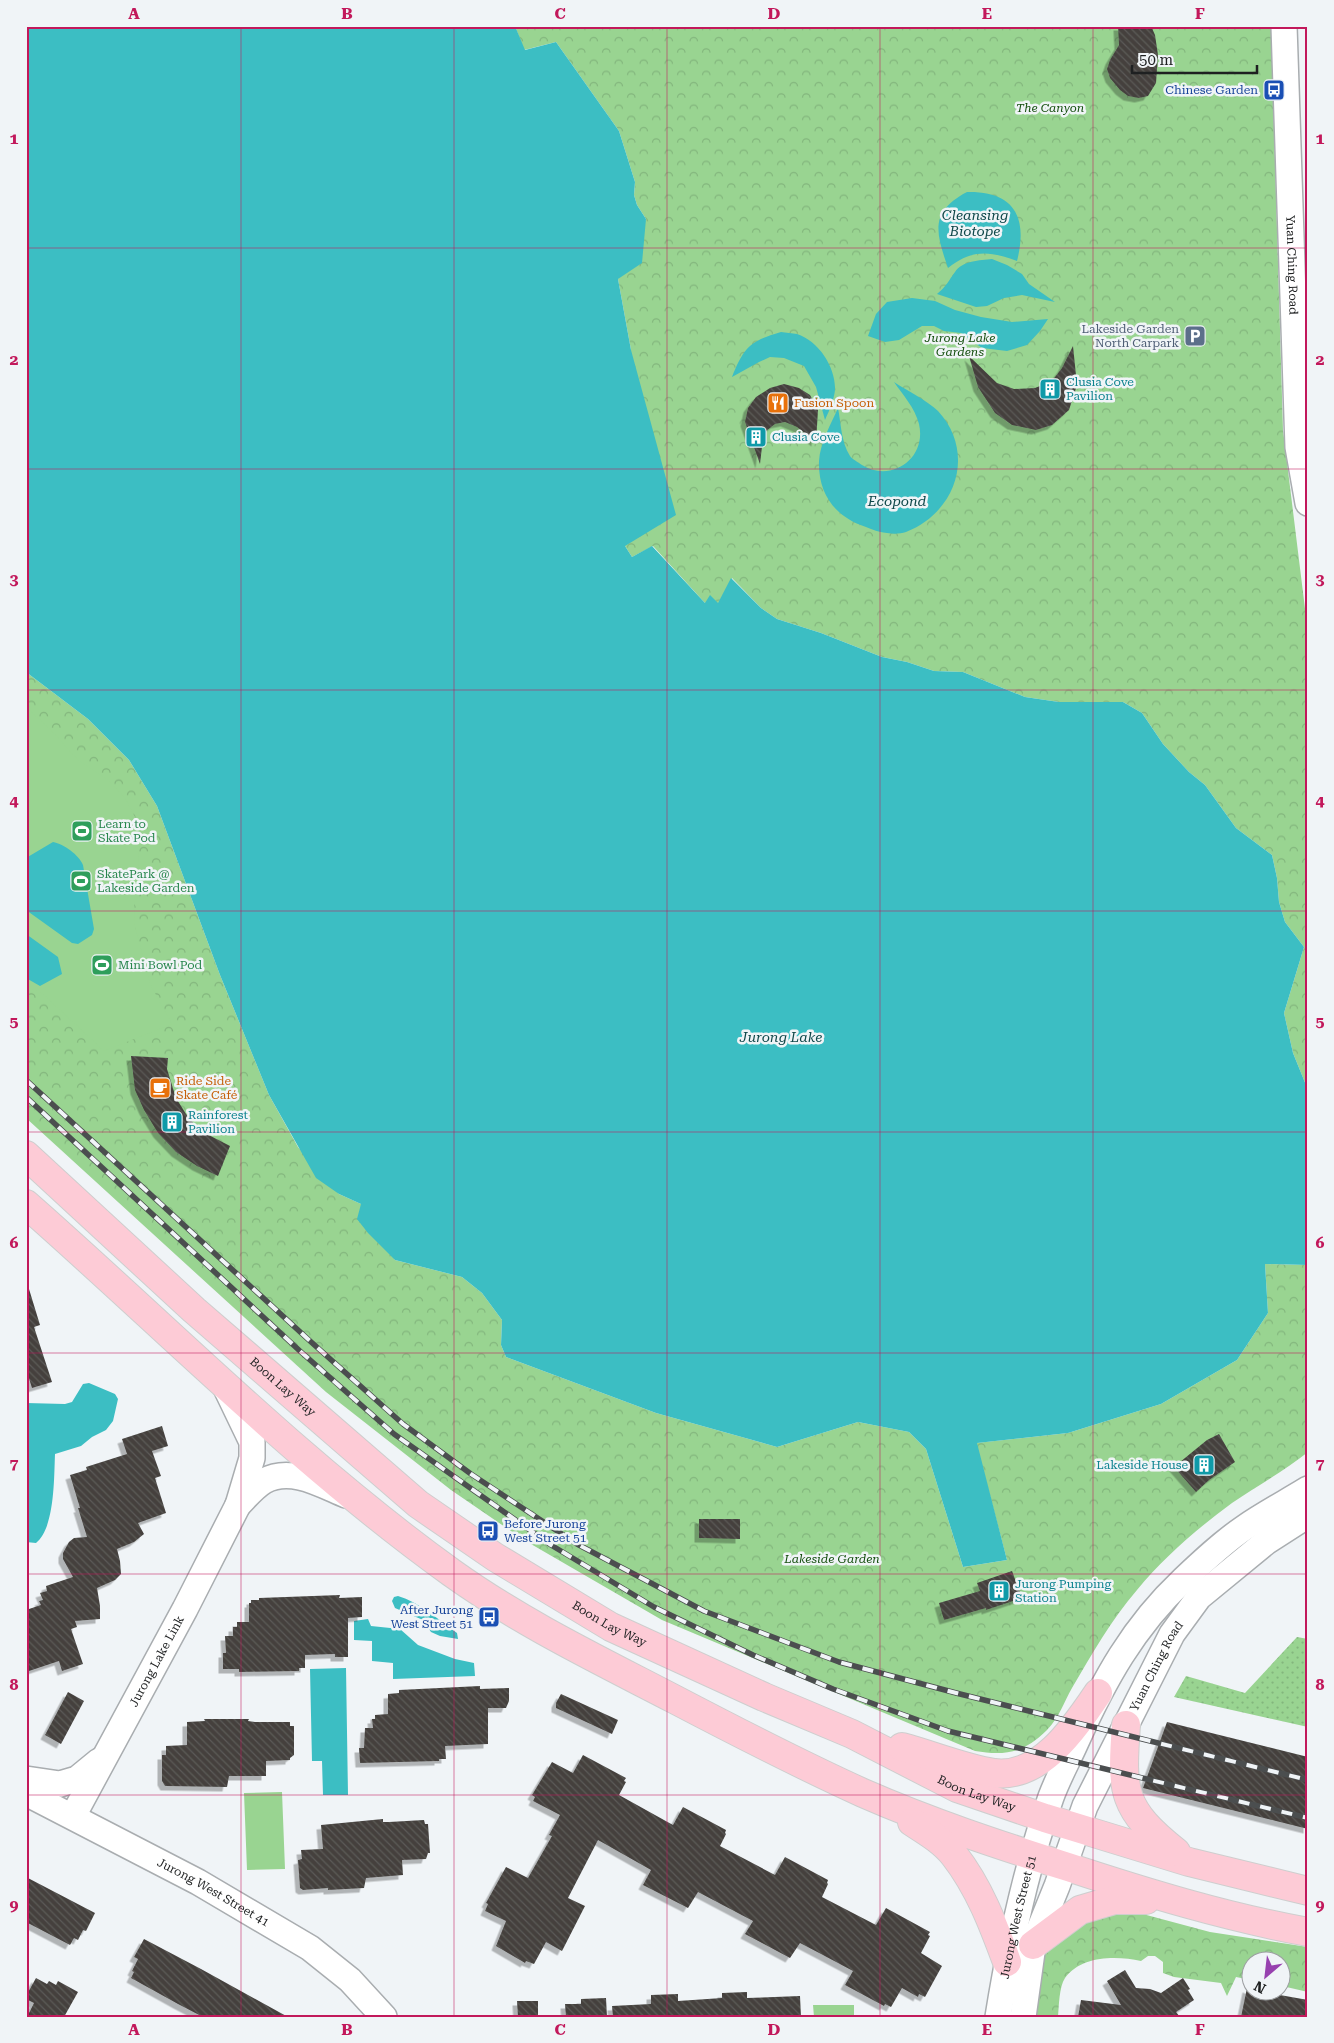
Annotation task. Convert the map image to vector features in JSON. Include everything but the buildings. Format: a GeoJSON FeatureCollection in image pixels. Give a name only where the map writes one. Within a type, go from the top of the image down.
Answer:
{"type":"FeatureCollection","features":[{"type":"Feature","properties":{"kind":"main road"},"geometry":{"type":"LineString","coordinates":[[30,1168],[36,1212],[225,1386],[358,1500],[452,1572],[568,1645],[734,1730],[865,1794],[946,1826],[1033,1856],[1175,1900],[1308,1932]]}},
{"type":"Feature","properties":{"kind":"main road","name":"Boon Lay Way"},"geometry":{"type":"LineString","coordinates":[[30,1168],[418,1504],[495,1557],[611,1627],[755,1693],[852,1734],[957,1788],[1045,1818],[1189,1862],[1308,1891]]}},
{"type":"Feature","properties":{"kind":"main road"},"geometry":{"type":"LineString","coordinates":[[852,1734],[934,1755],[971,1768],[996,1773],[1019,1770],[1037,1762],[1053,1749],[1076,1725],[1098,1693]]}},
{"type":"Feature","properties":{"kind":"main road"},"geometry":{"type":"LineString","coordinates":[[1126,1725],[1123,1762],[1130,1804],[1140,1820],[1152,1833],[1189,1862]]}},
{"type":"Feature","properties":{"kind":"main road"},"geometry":{"type":"LineString","coordinates":[[865,1794],[929,1833],[953,1854],[987,1909],[1007,1962]]}},
{"type":"Feature","properties":{"kind":"main road"},"geometry":{"type":"LineString","coordinates":[[1033,1946],[1080,1910],[1114,1900],[1175,1900]]}},
{"type":"Feature","properties":{"kind":"street","name":"Yuan Ching Road"},"geometry":{"type":"LineString","coordinates":[[1284,26],[1304,454],[1308,503]]}},
{"type":"Feature","properties":{"kind":"street","name":"Jurong Lake Link"},"geometry":{"type":"LineString","coordinates":[[73,1816],[185,1609],[238,1506],[250,1463],[252,1442],[225,1386]]}},
{"type":"Feature","properties":{"kind":"street","name":"Jurong Lake Link"},"geometry":{"type":"LineString","coordinates":[[238,1506],[263,1482],[270,1478],[296,1475],[358,1500]]}},
{"type":"Feature","properties":{"kind":"street"},"geometry":{"type":"LineString","coordinates":[[1045,1818],[1052,1796],[1098,1693],[1119,1656],[1142,1624],[1182,1581],[1243,1529],[1308,1488]]}},
{"type":"Feature","properties":{"kind":"street","name":"Yuan Ching Road"},"geometry":{"type":"LineString","coordinates":[[1064,1866],[1085,1806],[1172,1634],[1199,1597],[1266,1542],[1308,1515]]}},
{"type":"Feature","properties":{"kind":"street"},"geometry":{"type":"LineString","coordinates":[[26,1780],[60,1784],[77,1779],[106,1755]]}},
{"type":"Feature","properties":{"kind":"street","name":"Jurong West Street 41"},"geometry":{"type":"LineString","coordinates":[[26,1793],[198,1882],[310,1948],[350,1980],[384,2017]]}},
{"type":"Feature","properties":{"kind":"street","name":"Jurong West Street 51"},"geometry":{"type":"LineString","coordinates":[[998,2017],[1007,1962],[1026,1876],[1045,1818]]}},
{"type":"Feature","properties":{"kind":"street","name":"Jurong West Street 51"},"geometry":{"type":"LineString","coordinates":[[1023,2017],[1033,1946],[1064,1866]]}},
{"type":"Feature","properties":{"kind":"green space","name":"Jurong Lake Gardens"},"geometry":{"type":"Polygon","coordinates":[[[515,26],[1271,26],[1283,430],[1308,633],[1308,1090],[1293,1053],[1284,1013],[1304,947],[1285,922],[1279,902],[1277,878],[1272,855],[1236,828],[1205,785],[1189,772],[1163,744],[1142,713],[1123,702],[1059,702],[1025,697],[963,672],[934,671],[907,662],[882,657],[821,633],[777,619],[761,608],[732,578],[718,604],[705,603],[653,546],[632,557],[625,546],[631,350],[618,279],[646,219],[637,205],[634,195],[635,182],[619,131],[556,42],[524,50],[515,26]]]}},
{"type":"Feature","properties":{"kind":"green space","name":"Lakeside Garden"},"geometry":{"type":"Polygon","coordinates":[[[26,672],[88,719],[129,760],[157,806],[220,975],[269,1095],[298,1147],[339,1194],[361,1204],[395,1260],[462,1277],[482,1293],[502,1320],[501,1345],[506,1357],[656,1413],[777,1447],[858,1422],[909,1432],[926,1449],[963,1567],[1007,1560],[976,1443],[1068,1433],[1161,1404],[1237,1360],[1268,1313],[1265,1264],[1308,1265],[1308,1452],[1232,1503],[1207,1522],[1170,1555],[1147,1578],[1110,1625],[1058,1715],[1047,1730],[1030,1744],[1005,1753],[975,1751],[662,1620],[524,1540],[451,1490],[326,1392],[26,1118],[26,672]]]}},
{"type":"Feature","properties":{"kind":"green space","name":"SkatePark @ Lakeside Garden"},"geometry":{"type":"Polygon","coordinates":[[[26,707],[50,729],[78,760],[108,780],[125,798],[135,817],[140,833],[138,870],[134,892],[135,926],[150,984],[172,1024],[104,1051],[43,994],[26,986],[26,707]]]}},
{"type":"Feature","properties":{"kind":"green space"},"geometry":{"type":"Polygon","coordinates":[[[1297,1637],[1308,1639],[1308,1727],[1174,1697],[1186,1676],[1245,1693],[1297,1637]]]}},
{"type":"Feature","properties":{"kind":"green space"},"geometry":{"type":"Polygon","coordinates":[[[282,1792],[285,1869],[247,1870],[244,1793],[282,1792]]]}},
{"type":"Feature","properties":{"kind":"green space"},"geometry":{"type":"Polygon","coordinates":[[[1139,1913],[1210,1932],[1308,1947],[1308,1992],[1292,1988],[1292,1950],[1242,1950],[1242,1978],[1236,1977],[1227,1996],[1221,1983],[1174,1977],[1163,1973],[1163,1962],[1155,1956],[1148,1956],[1141,1961],[1111,1958],[1090,1961],[1072,1970],[1065,1978],[1060,1991],[1058,2017],[1027,2017],[1038,1964],[1049,1948],[1091,1914],[1139,1913]]]}},
{"type":"Feature","properties":{"kind":"green space"},"geometry":{"type":"Polygon","coordinates":[[[813,2005],[854,2005],[854,2017],[814,2017],[813,2005]]]}},
{"type":"Feature","properties":{"kind":"water","name":"Jurong Lake"},"geometry":{"type":"Polygon","coordinates":[[[26,26],[515,26],[525,50],[556,42],[619,131],[635,182],[634,195],[637,205],[646,219],[642,263],[618,279],[631,350],[676,515],[625,546],[632,557],[652,546],[705,603],[710,595],[718,603],[731,578],[761,608],[777,619],[821,633],[882,657],[907,662],[934,671],[963,672],[1025,697],[1059,702],[1123,702],[1142,713],[1163,744],[1189,772],[1205,785],[1236,828],[1272,855],[1277,878],[1279,902],[1285,922],[1304,947],[1284,1013],[1293,1053],[1308,1090],[1308,1265],[1265,1264],[1268,1313],[1237,1360],[1161,1404],[1068,1433],[977,1443],[1007,1560],[963,1567],[926,1449],[909,1432],[858,1422],[777,1447],[656,1413],[506,1357],[501,1345],[502,1320],[482,1293],[462,1277],[395,1260],[357,1219],[361,1204],[339,1194],[316,1178],[269,1095],[220,975],[157,806],[129,760],[88,719],[26,672],[26,26]]]}},
{"type":"Feature","properties":{"kind":"water","name":"Cleansing Biotope"},"geometry":{"type":"Polygon","coordinates":[[[967,192],[997,196],[1007,202],[1014,210],[1019,220],[1021,232],[1017,261],[998,255],[981,254],[965,257],[948,268],[939,234],[941,216],[946,207],[967,192]]]}},
{"type":"Feature","properties":{"kind":"water"},"geometry":{"type":"Polygon","coordinates":[[[992,259],[1022,274],[1029,284],[1055,302],[1022,295],[1004,298],[987,306],[976,307],[937,294],[962,265],[992,259]]]}},
{"type":"Feature","properties":{"kind":"water"},"geometry":{"type":"Polygon","coordinates":[[[912,298],[935,301],[955,310],[1012,322],[1048,319],[1027,345],[1007,351],[982,348],[961,333],[944,331],[934,326],[922,326],[899,340],[885,342],[868,336],[876,314],[887,302],[912,298]]]}},
{"type":"Feature","properties":{"kind":"water"},"geometry":{"type":"Polygon","coordinates":[[[781,332],[797,334],[805,338],[819,349],[829,364],[833,373],[835,390],[825,420],[816,387],[804,366],[784,358],[770,357],[732,377],[740,359],[749,347],[755,342],[781,332]]]}},
{"type":"Feature","properties":{"kind":"water","name":"Ecopond"},"geometry":{"type":"Polygon","coordinates":[[[894,382],[938,411],[950,427],[956,444],[958,462],[949,496],[938,510],[924,523],[906,532],[896,534],[870,529],[845,517],[830,503],[825,494],[819,473],[820,454],[838,408],[847,451],[851,457],[862,465],[873,470],[884,471],[895,469],[912,457],[918,448],[920,437],[919,424],[912,407],[894,382]]]}},
{"type":"Feature","properties":{"kind":"water"},"geometry":{"type":"Polygon","coordinates":[[[53,842],[71,851],[83,865],[94,929],[92,935],[78,944],[72,943],[26,910],[26,858],[53,842]]]}},
{"type":"Feature","properties":{"kind":"water"},"geometry":{"type":"Polygon","coordinates":[[[26,934],[58,957],[62,974],[40,986],[26,978],[26,934]]]}},
{"type":"Feature","properties":{"kind":"water"},"geometry":{"type":"Polygon","coordinates":[[[89,1383],[115,1394],[118,1399],[113,1421],[106,1430],[92,1437],[81,1446],[55,1454],[54,1488],[47,1526],[36,1543],[26,1542],[26,1403],[65,1404],[72,1402],[83,1384],[89,1383]]]}},
{"type":"Feature","properties":{"kind":"water"},"geometry":{"type":"Polygon","coordinates":[[[398,1596],[414,1602],[429,1612],[457,1633],[458,1639],[440,1636],[431,1632],[423,1620],[395,1608],[392,1601],[394,1597],[398,1596]]]}},
{"type":"Feature","properties":{"kind":"water"},"geometry":{"type":"Polygon","coordinates":[[[368,1619],[371,1626],[400,1629],[418,1645],[455,1659],[474,1663],[475,1676],[393,1679],[393,1663],[372,1661],[372,1641],[354,1640],[354,1621],[368,1619]]]}},
{"type":"Feature","properties":{"kind":"water"},"geometry":{"type":"Polygon","coordinates":[[[346,1668],[348,1795],[323,1795],[322,1761],[312,1761],[310,1669],[346,1668]]]}},
{"type":"Feature","properties":{"kind":"railway"},"geometry":{"type":"LineString","coordinates":[[26,1080],[403,1424],[471,1474],[577,1544],[704,1611],[839,1662],[960,1694],[1308,1780]]}},
{"type":"Feature","properties":{"kind":"railway"},"geometry":{"type":"LineString","coordinates":[[26,1097],[301,1352],[394,1434],[551,1545],[654,1607],[753,1655],[833,1689],[948,1731],[1308,1818]]}},
{"type":"Feature","properties":{"kind":"place","name":"Chinese Garden"},"geometry":{"type":"Point","coordinates":[1274,90]}},
{"type":"Feature","properties":{"kind":"place","name":"Lakeside Garden North Carpark"},"geometry":{"type":"Point","coordinates":[1195,336]}},
{"type":"Feature","properties":{"kind":"place","name":"Clusia Cove Pavilion"},"geometry":{"type":"Point","coordinates":[1050,389]}},
{"type":"Feature","properties":{"kind":"place","name":"Fusion Spoon"},"geometry":{"type":"Point","coordinates":[778,403]}},
{"type":"Feature","properties":{"kind":"place","name":"Clusia Cove"},"geometry":{"type":"Point","coordinates":[756,437]}},
{"type":"Feature","properties":{"kind":"place","name":"Learn to Skate Pod"},"geometry":{"type":"Point","coordinates":[82,831]}},
{"type":"Feature","properties":{"kind":"place","name":"SkatePark @ Lakeside Garden"},"geometry":{"type":"Point","coordinates":[81,881]}},
{"type":"Feature","properties":{"kind":"place","name":"Mini Bowl Pod"},"geometry":{"type":"Point","coordinates":[102,965]}},
{"type":"Feature","properties":{"kind":"place","name":"Ride Side Skate Café"},"geometry":{"type":"Point","coordinates":[160,1088]}},
{"type":"Feature","properties":{"kind":"place","name":"Rainforest Pavilion"},"geometry":{"type":"Point","coordinates":[172,1122]}},
{"type":"Feature","properties":{"kind":"place","name":"Lakeside House"},"geometry":{"type":"Point","coordinates":[1204,1465]}},
{"type":"Feature","properties":{"kind":"place","name":"Before Jurong West Street 51"},"geometry":{"type":"Point","coordinates":[488,1531]}},
{"type":"Feature","properties":{"kind":"place","name":"Jurong Pumping Station"},"geometry":{"type":"Point","coordinates":[999,1591]}},
{"type":"Feature","properties":{"kind":"place","name":"After Jurong West Street 51"},"geometry":{"type":"Point","coordinates":[489,1617]}},
{"type":"Feature","properties":{"kind":"park label","name":"The Canyon"},"geometry":{"type":"Point","coordinates":[1050,108]}}]}
